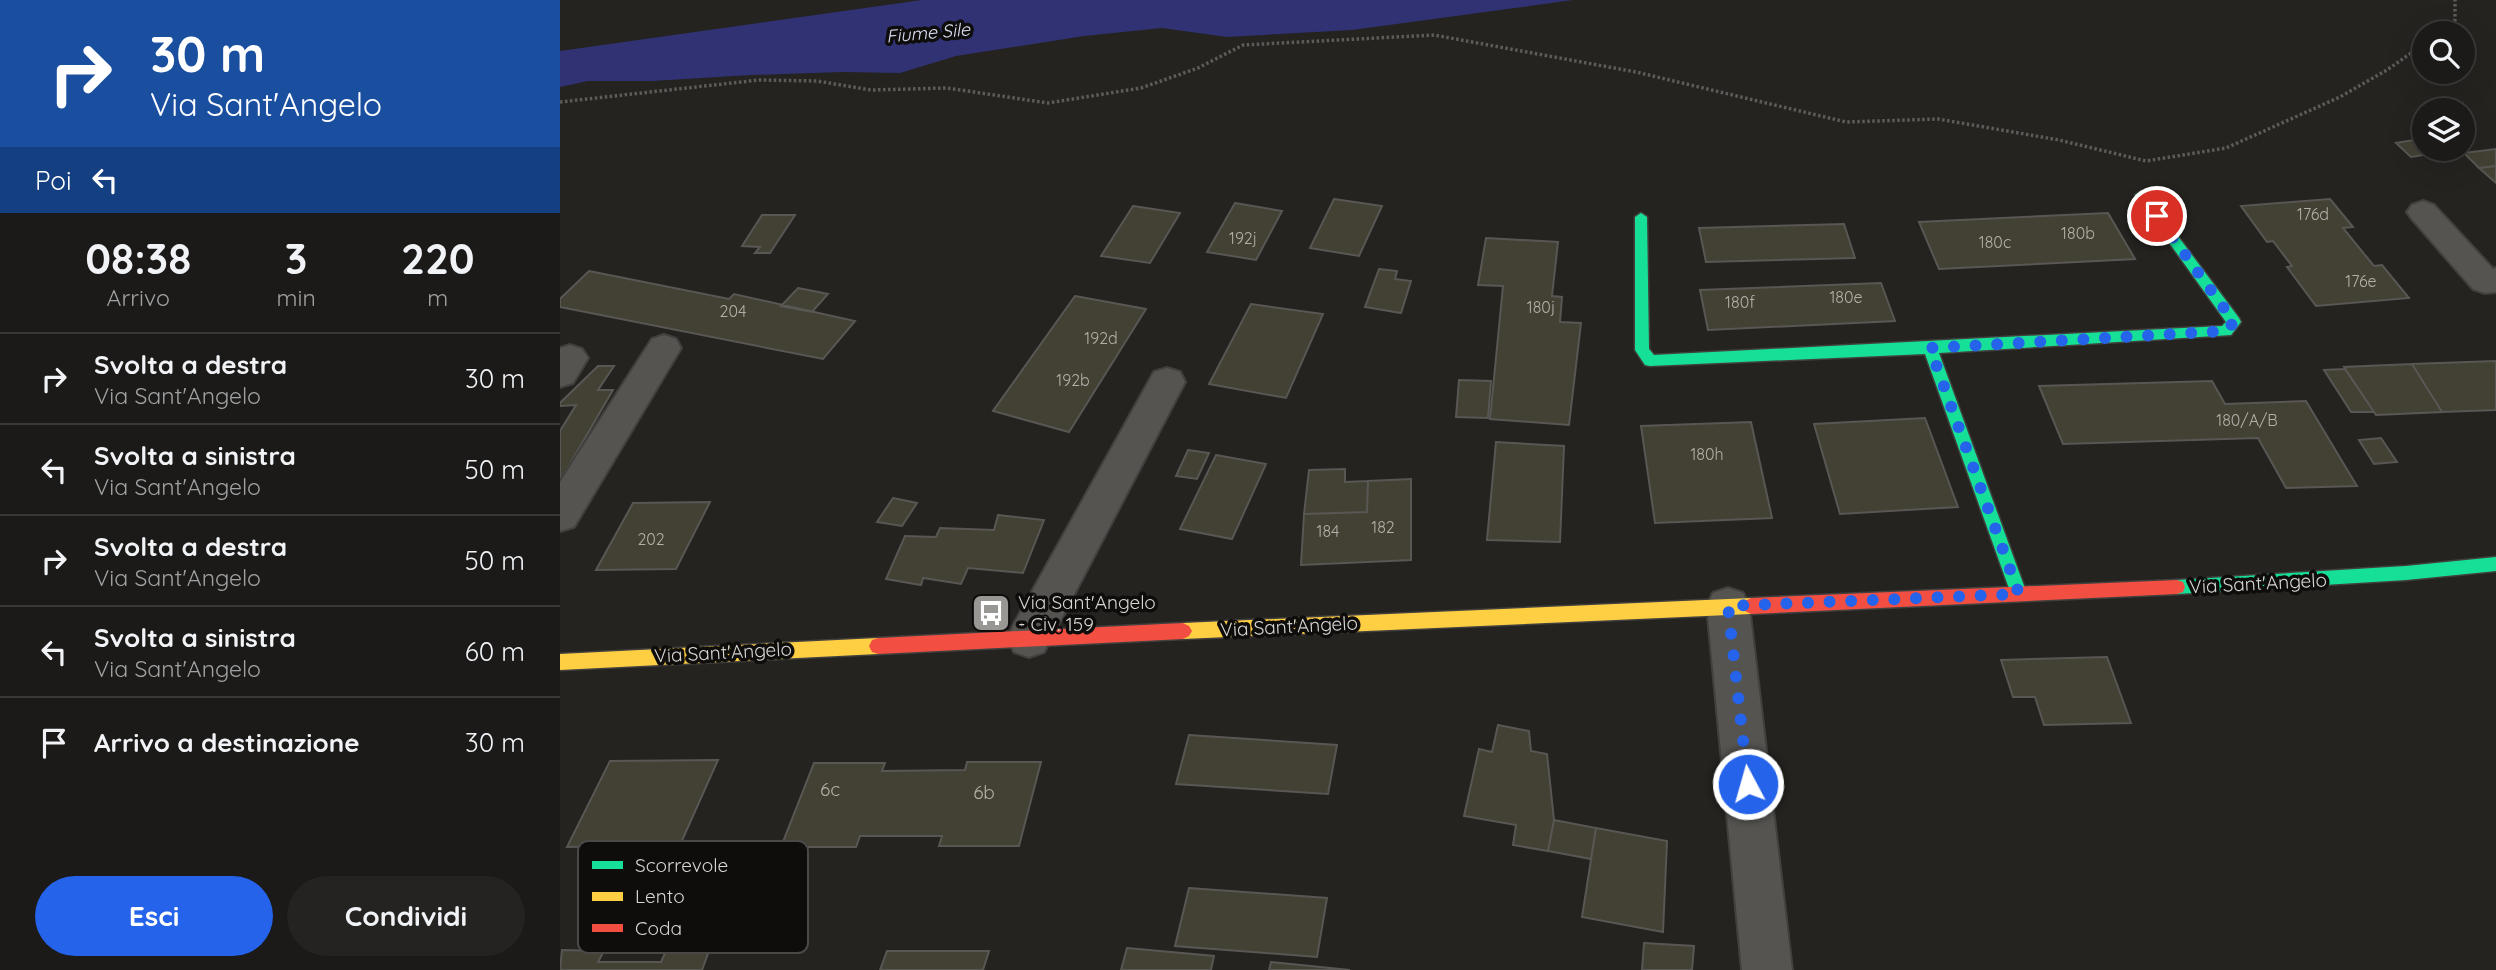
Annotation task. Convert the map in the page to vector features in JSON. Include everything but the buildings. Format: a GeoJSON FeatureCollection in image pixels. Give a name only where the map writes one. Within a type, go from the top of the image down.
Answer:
{"type":"FeatureCollection","features":[{"type":"Feature","properties":{"kind":"street"},"geometry":{"type":"LineString","coordinates":[[1641,217],[1642,350],[1650,361],[2226,331],[2234,322],[2141,195]]}},
{"type":"Feature","properties":{"kind":"street"},"geometry":{"type":"LineString","coordinates":[[2423,212],[2485,281],[2496,280]]}},
{"type":"Feature","properties":{"kind":"street"},"geometry":{"type":"LineString","coordinates":[[560,516],[664,348]]}},
{"type":"Feature","properties":{"kind":"street"},"geometry":{"type":"LineString","coordinates":[[1930,348],[2019,594]]}},
{"type":"Feature","properties":{"kind":"street"},"geometry":{"type":"LineString","coordinates":[[1029,638],[1167,382]]}},
{"type":"Feature","properties":{"kind":"street","name":"Via Sant'Angelo"},"geometry":{"type":"LineString","coordinates":[[560,662],[2306,580],[2496,564]]}},
{"type":"Feature","properties":{"kind":"street"},"geometry":{"type":"LineString","coordinates":[[2467,567],[2496,577]]}},
{"type":"Feature","properties":{"kind":"street"},"geometry":{"type":"LineString","coordinates":[[1728,606],[1767,970]]}},
{"type":"Feature","properties":{"kind":"path"},"geometry":{"type":"LineString","coordinates":[[2454,21],[2455,0]]}},
{"type":"Feature","properties":{"kind":"path"},"geometry":{"type":"LineString","coordinates":[[560,102],[759,80],[817,81],[871,90],[947,88],[1048,103],[1141,88],[1198,68],[1242,45],[1434,35],[1636,72],[1846,121],[1938,118],[2059,140],[2146,161],[2226,148],[2340,97],[2412,52]]}},
{"type":"Feature","properties":{"kind":"water","name":"Fiume Sile"},"geometry":{"type":"Polygon","coordinates":[[[922,0],[1573,0],[1352,30],[1227,37],[1162,28],[1084,36],[956,56],[900,73],[843,72],[652,81],[588,81],[560,87],[560,51],[922,0]]]}},
{"type":"Feature","properties":{"kind":"traffic: fast"},"geometry":{"type":"LineString","coordinates":[[1930,348],[2226,331],[2234,322],[2141,195]]}},
{"type":"Feature","properties":{"kind":"traffic: fast"},"geometry":{"type":"LineString","coordinates":[[1641,217],[1642,350],[1650,361],[1930,348],[2019,594]]}},
{"type":"Feature","properties":{"kind":"traffic: fast"},"geometry":{"type":"LineString","coordinates":[[2177,587],[2406,573],[2496,564]]}},
{"type":"Feature","properties":{"kind":"traffic: slow"},"geometry":{"type":"LineString","coordinates":[[1183,631],[1751,606]]}},
{"type":"Feature","properties":{"kind":"traffic: slow"},"geometry":{"type":"LineString","coordinates":[[560,662],[878,646]]}},
{"type":"Feature","properties":{"kind":"traffic: jam"},"geometry":{"type":"LineString","coordinates":[[1751,606],[2177,587]]}},
{"type":"Feature","properties":{"kind":"traffic: jam"},"geometry":{"type":"LineString","coordinates":[[878,646],[1183,631]]}},
{"type":"Feature","properties":{"kind":"place","name":"Via Sant'Angelo - Civ. 159"},"geometry":{"type":"Point","coordinates":[991,613]}},
{"type":"Feature","properties":{"kind":"route"},"geometry":{"type":"LineString","coordinates":[[1748,784],[1728,606],[2019,594],[1930,348],[2226,331],[2234,322],[2157,216]]}}]}
